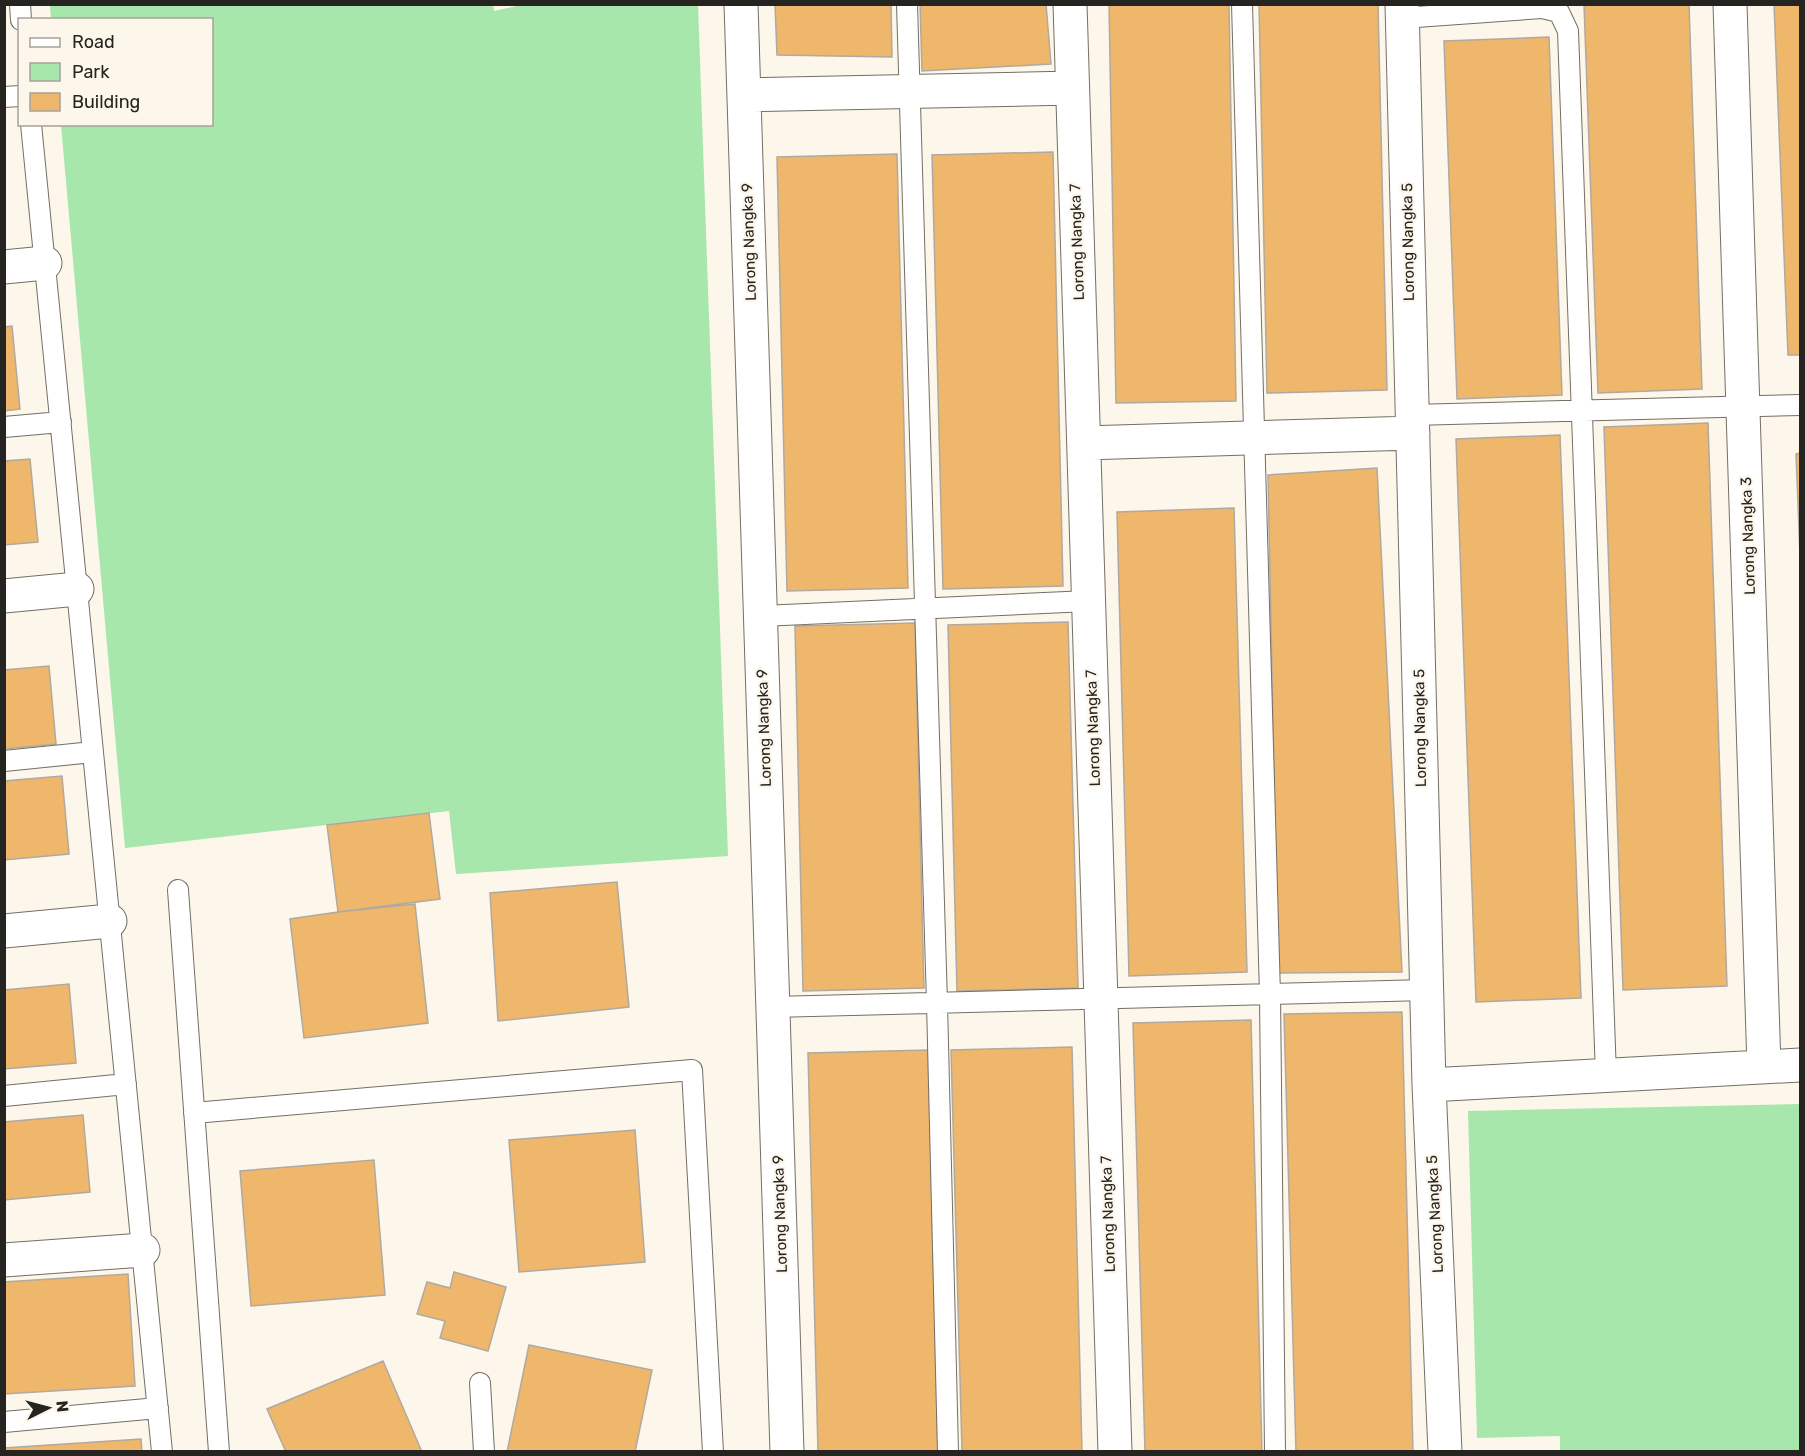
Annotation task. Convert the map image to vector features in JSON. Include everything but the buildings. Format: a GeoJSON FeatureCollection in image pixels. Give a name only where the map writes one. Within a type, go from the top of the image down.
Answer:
{"type":"FeatureCollection","features":[{"type":"Feature","properties":{"kind":"street","name":"Lorong Nangka 9"},"geometry":{"type":"LineString","coordinates":[[741,4],[787,1452]]}},
{"type":"Feature","properties":{"kind":"street","name":"Lorong Nangka 7"},"geometry":{"type":"LineString","coordinates":[[1070,4],[1115,1452]]}},
{"type":"Feature","properties":{"kind":"street","name":"Lorong Nangka 3"},"geometry":{"type":"LineString","coordinates":[[1730,4],[1764,1067]]}},
{"type":"Feature","properties":{"kind":"street","name":"Lorong Nangka 5"},"geometry":{"type":"LineString","coordinates":[[1402,11],[1429,1085],[1446,1452]]}},
{"type":"Feature","properties":{"kind":"street"},"geometry":{"type":"LineString","coordinates":[[744,95],[1072,88]]}},
{"type":"Feature","properties":{"kind":"street"},"geometry":{"type":"LineString","coordinates":[[4,267],[45,263]]}},
{"type":"Feature","properties":{"kind":"street"},"geometry":{"type":"LineString","coordinates":[[1084,443],[1256,438],[1412,424]]}},
{"type":"Feature","properties":{"kind":"street"},"geometry":{"type":"LineString","coordinates":[[4,596],[77,589]]}},
{"type":"Feature","properties":{"kind":"street"},"geometry":{"type":"LineString","coordinates":[[4,931],[110,921]]}},
{"type":"Feature","properties":{"kind":"street"},"geometry":{"type":"LineString","coordinates":[[1429,1085],[1800,1065]]}},
{"type":"Feature","properties":{"kind":"street"},"geometry":{"type":"LineString","coordinates":[[4,1260],[143,1250]]}},
{"type":"Feature","properties":{"kind":"lane"},"geometry":{"type":"LineString","coordinates":[[907,4],[938,1003],[948,1452]]}},
{"type":"Feature","properties":{"kind":"lane"},"geometry":{"type":"LineString","coordinates":[[1242,4],[1270,995],[1275,1452]]}},
{"type":"Feature","properties":{"kind":"lane"},"geometry":{"type":"LineString","coordinates":[[1402,11],[1542,8],[1559,12],[1568,31],[1606,1076]]}},
{"type":"Feature","properties":{"kind":"lane"},"geometry":{"type":"LineString","coordinates":[[31,126],[162,1452]]}},
{"type":"Feature","properties":{"kind":"lane"},"geometry":{"type":"LineString","coordinates":[[1412,424],[1581,410],[1800,405]]}},
{"type":"Feature","properties":{"kind":"lane"},"geometry":{"type":"LineString","coordinates":[[4,427],[61,422]]}},
{"type":"Feature","properties":{"kind":"lane"},"geometry":{"type":"LineString","coordinates":[[761,616],[1089,601]]}},
{"type":"Feature","properties":{"kind":"lane"},"geometry":{"type":"LineString","coordinates":[[4,761],[93,752]]}},
{"type":"Feature","properties":{"kind":"lane"},"geometry":{"type":"LineString","coordinates":[[178,890],[219,1452]]}},
{"type":"Feature","properties":{"kind":"lane"},"geometry":{"type":"LineString","coordinates":[[773,1007],[1427,990]]}},
{"type":"Feature","properties":{"kind":"lane"},"geometry":{"type":"LineString","coordinates":[[194,1113],[692,1070],[713,1452]]}},
{"type":"Feature","properties":{"kind":"lane"},"geometry":{"type":"LineString","coordinates":[[4,1096],[126,1084]]}},
{"type":"Feature","properties":{"kind":"lane"},"geometry":{"type":"LineString","coordinates":[[480,1383],[484,1452]]}},
{"type":"Feature","properties":{"kind":"lane"},"geometry":{"type":"LineString","coordinates":[[4,1422],[158,1408]]}},
{"type":"Feature","properties":{"kind":"green space"},"geometry":{"type":"Polygon","coordinates":[[[493,4],[494,11],[526,4],[698,5],[728,856],[456,874],[449,811],[125,848],[61,126],[213,126],[213,18],[51,18],[50,5],[493,4]]]}},
{"type":"Feature","properties":{"kind":"green space"},"geometry":{"type":"Polygon","coordinates":[[[1800,1104],[1800,1451],[1560,1452],[1560,1436],[1477,1438],[1468,1111],[1800,1104]]]}}]}
